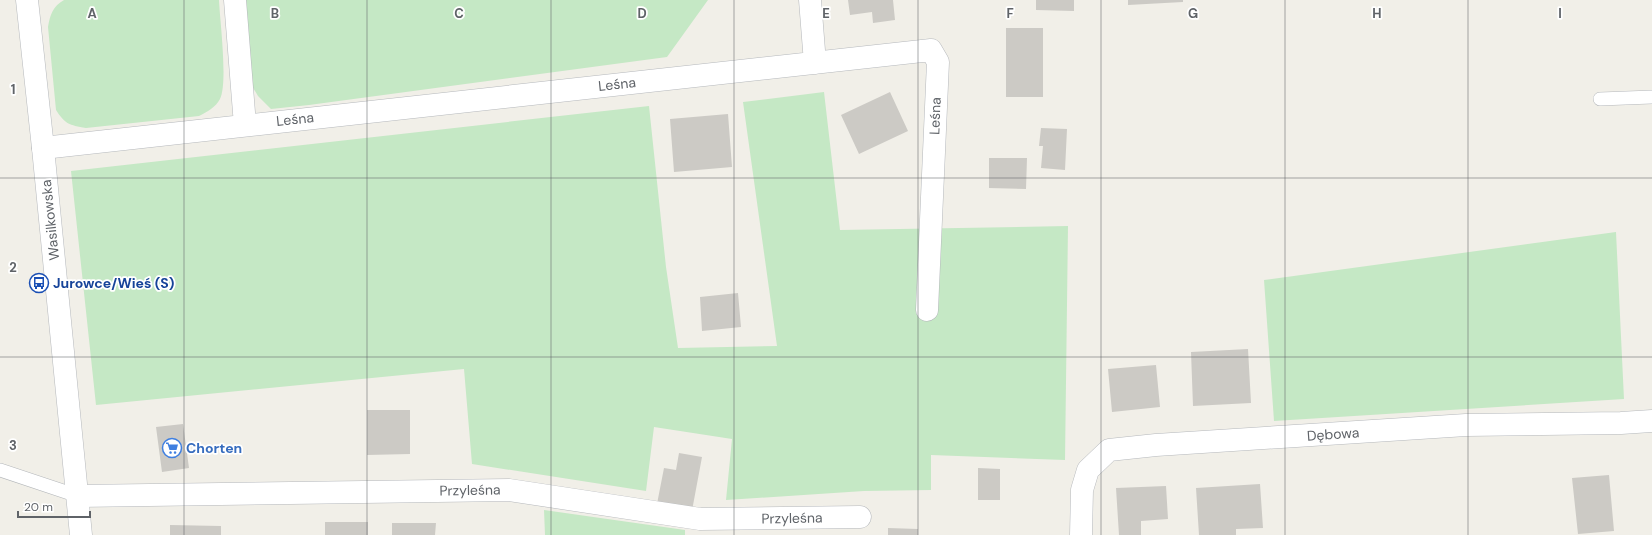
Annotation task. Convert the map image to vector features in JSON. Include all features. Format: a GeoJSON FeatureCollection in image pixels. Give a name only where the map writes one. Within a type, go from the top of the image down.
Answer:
{"type":"FeatureCollection","features":[{"type":"Feature","properties":{"kind":"street","name":"Wasilkowska"},"geometry":{"type":"LineString","coordinates":[[27,0],[81,535]]}},
{"type":"Feature","properties":{"kind":"street"},"geometry":{"type":"LineString","coordinates":[[235,0],[245,125]]}},
{"type":"Feature","properties":{"kind":"street"},"geometry":{"type":"LineString","coordinates":[[810,0],[815,62]]}},
{"type":"Feature","properties":{"kind":"street","name":"Leśna"},"geometry":{"type":"LineString","coordinates":[[43,148],[931,50],[938,62],[927,310]]}},
{"type":"Feature","properties":{"kind":"street","name":"Dębowa"},"geometry":{"type":"LineString","coordinates":[[1081,535],[1082,490],[1088,470],[1109,450],[1156,445],[1466,425],[1621,423],[1652,421]]}},
{"type":"Feature","properties":{"kind":"street","name":"Przyleśna"},"geometry":{"type":"LineString","coordinates":[[78,496],[508,490],[700,527],[860,517]]}},
{"type":"Feature","properties":{"kind":"lane"},"geometry":{"type":"LineString","coordinates":[[1600,99],[1652,97]]}},
{"type":"Feature","properties":{"kind":"lane"},"geometry":{"type":"LineString","coordinates":[[0,470],[78,496]]}},
{"type":"Feature","properties":{"kind":"green space"},"geometry":{"type":"Polygon","coordinates":[[[64,0],[219,0],[223,51],[223,79],[220,99],[211,109],[199,116],[86,128],[68,123],[56,110],[48,27],[53,11],[60,2],[64,0]]]}},
{"type":"Feature","properties":{"kind":"green space"},"geometry":{"type":"Polygon","coordinates":[[[244,0],[708,0],[667,57],[271,109],[258,96],[252,86],[244,0]]]}},
{"type":"Feature","properties":{"kind":"green space"},"geometry":{"type":"Polygon","coordinates":[[[824,92],[840,230],[1068,226],[1065,460],[931,455],[931,490],[864,491],[726,500],[732,439],[654,427],[646,491],[472,464],[464,369],[96,405],[71,171],[649,106],[666,267],[678,348],[777,346],[743,102],[824,92]]]}},
{"type":"Feature","properties":{"kind":"green space"},"geometry":{"type":"Polygon","coordinates":[[[1616,232],[1624,399],[1274,421],[1264,280],[1616,232]]]}},
{"type":"Feature","properties":{"kind":"green space"},"geometry":{"type":"Polygon","coordinates":[[[544,510],[685,530],[685,535],[545,535],[544,510]]]}},
{"type":"Feature","properties":{"kind":"building"},"geometry":{"type":"Polygon","coordinates":[[[848,0],[893,0],[895,20],[873,23],[872,12],[850,15],[848,0]]]}},
{"type":"Feature","properties":{"kind":"building"},"geometry":{"type":"Polygon","coordinates":[[[1036,0],[1074,0],[1074,11],[1036,10],[1036,0]]]}},
{"type":"Feature","properties":{"kind":"building"},"geometry":{"type":"Polygon","coordinates":[[[1128,0],[1183,0],[1183,2],[1128,5],[1128,0]]]}},
{"type":"Feature","properties":{"kind":"building"},"geometry":{"type":"Polygon","coordinates":[[[1006,28],[1043,28],[1043,97],[1006,97],[1006,28]]]}},
{"type":"Feature","properties":{"kind":"building"},"geometry":{"type":"Polygon","coordinates":[[[890,92],[908,131],[859,154],[841,115],[890,92]]]}},
{"type":"Feature","properties":{"kind":"building"},"geometry":{"type":"Polygon","coordinates":[[[728,114],[732,167],[674,172],[670,119],[728,114]]]}},
{"type":"Feature","properties":{"kind":"building"},"geometry":{"type":"Polygon","coordinates":[[[1041,128],[1067,129],[1065,170],[1041,168],[1043,146],[1039,146],[1041,128]]]}},
{"type":"Feature","properties":{"kind":"building"},"geometry":{"type":"Polygon","coordinates":[[[989,158],[1027,158],[1026,189],[989,188],[989,158]]]}},
{"type":"Feature","properties":{"kind":"building"},"geometry":{"type":"Polygon","coordinates":[[[738,293],[741,327],[702,331],[700,297],[738,293]]]}},
{"type":"Feature","properties":{"kind":"building"},"geometry":{"type":"Polygon","coordinates":[[[1248,349],[1251,403],[1193,406],[1191,352],[1248,349]]]}},
{"type":"Feature","properties":{"kind":"building"},"geometry":{"type":"Polygon","coordinates":[[[1156,365],[1160,407],[1112,412],[1108,369],[1156,365]]]}},
{"type":"Feature","properties":{"kind":"building"},"geometry":{"type":"Polygon","coordinates":[[[367,410],[410,410],[410,454],[367,455],[367,410]]]}},
{"type":"Feature","properties":{"kind":"building","name":"Chorten"},"geometry":{"type":"Polygon","coordinates":[[[183,424],[189,468],[162,472],[156,427],[183,424]]]}},
{"type":"Feature","properties":{"kind":"building"},"geometry":{"type":"Polygon","coordinates":[[[679,453],[702,457],[691,516],[656,509],[664,468],[676,470],[679,453]]]}},
{"type":"Feature","properties":{"kind":"building"},"geometry":{"type":"Polygon","coordinates":[[[978,468],[1000,469],[1000,500],[978,500],[978,468]]]}},
{"type":"Feature","properties":{"kind":"building"},"geometry":{"type":"Polygon","coordinates":[[[1609,475],[1614,531],[1578,534],[1572,478],[1609,475]]]}},
{"type":"Feature","properties":{"kind":"building"},"geometry":{"type":"Polygon","coordinates":[[[1260,484],[1263,528],[1236,529],[1236,535],[1199,535],[1196,488],[1260,484]]]}},
{"type":"Feature","properties":{"kind":"building"},"geometry":{"type":"Polygon","coordinates":[[[1166,486],[1168,519],[1141,521],[1141,535],[1119,535],[1116,488],[1166,486]]]}},
{"type":"Feature","properties":{"kind":"building"},"geometry":{"type":"Polygon","coordinates":[[[325,522],[368,522],[368,535],[325,535],[325,522]]]}},
{"type":"Feature","properties":{"kind":"building"},"geometry":{"type":"Polygon","coordinates":[[[392,523],[436,523],[435,535],[392,535],[392,523]]]}},
{"type":"Feature","properties":{"kind":"building"},"geometry":{"type":"Polygon","coordinates":[[[170,525],[221,526],[221,535],[170,535],[170,525]]]}},
{"type":"Feature","properties":{"kind":"building"},"geometry":{"type":"Polygon","coordinates":[[[888,528],[918,529],[918,535],[888,535],[888,528]]]}},
{"type":"Feature","properties":{"kind":"place","name":"Jurowce/Wieś (S)"},"geometry":{"type":"Point","coordinates":[39,283]}},
{"type":"Feature","properties":{"kind":"place","name":"Chorten"},"geometry":{"type":"Point","coordinates":[172,448]}}]}
